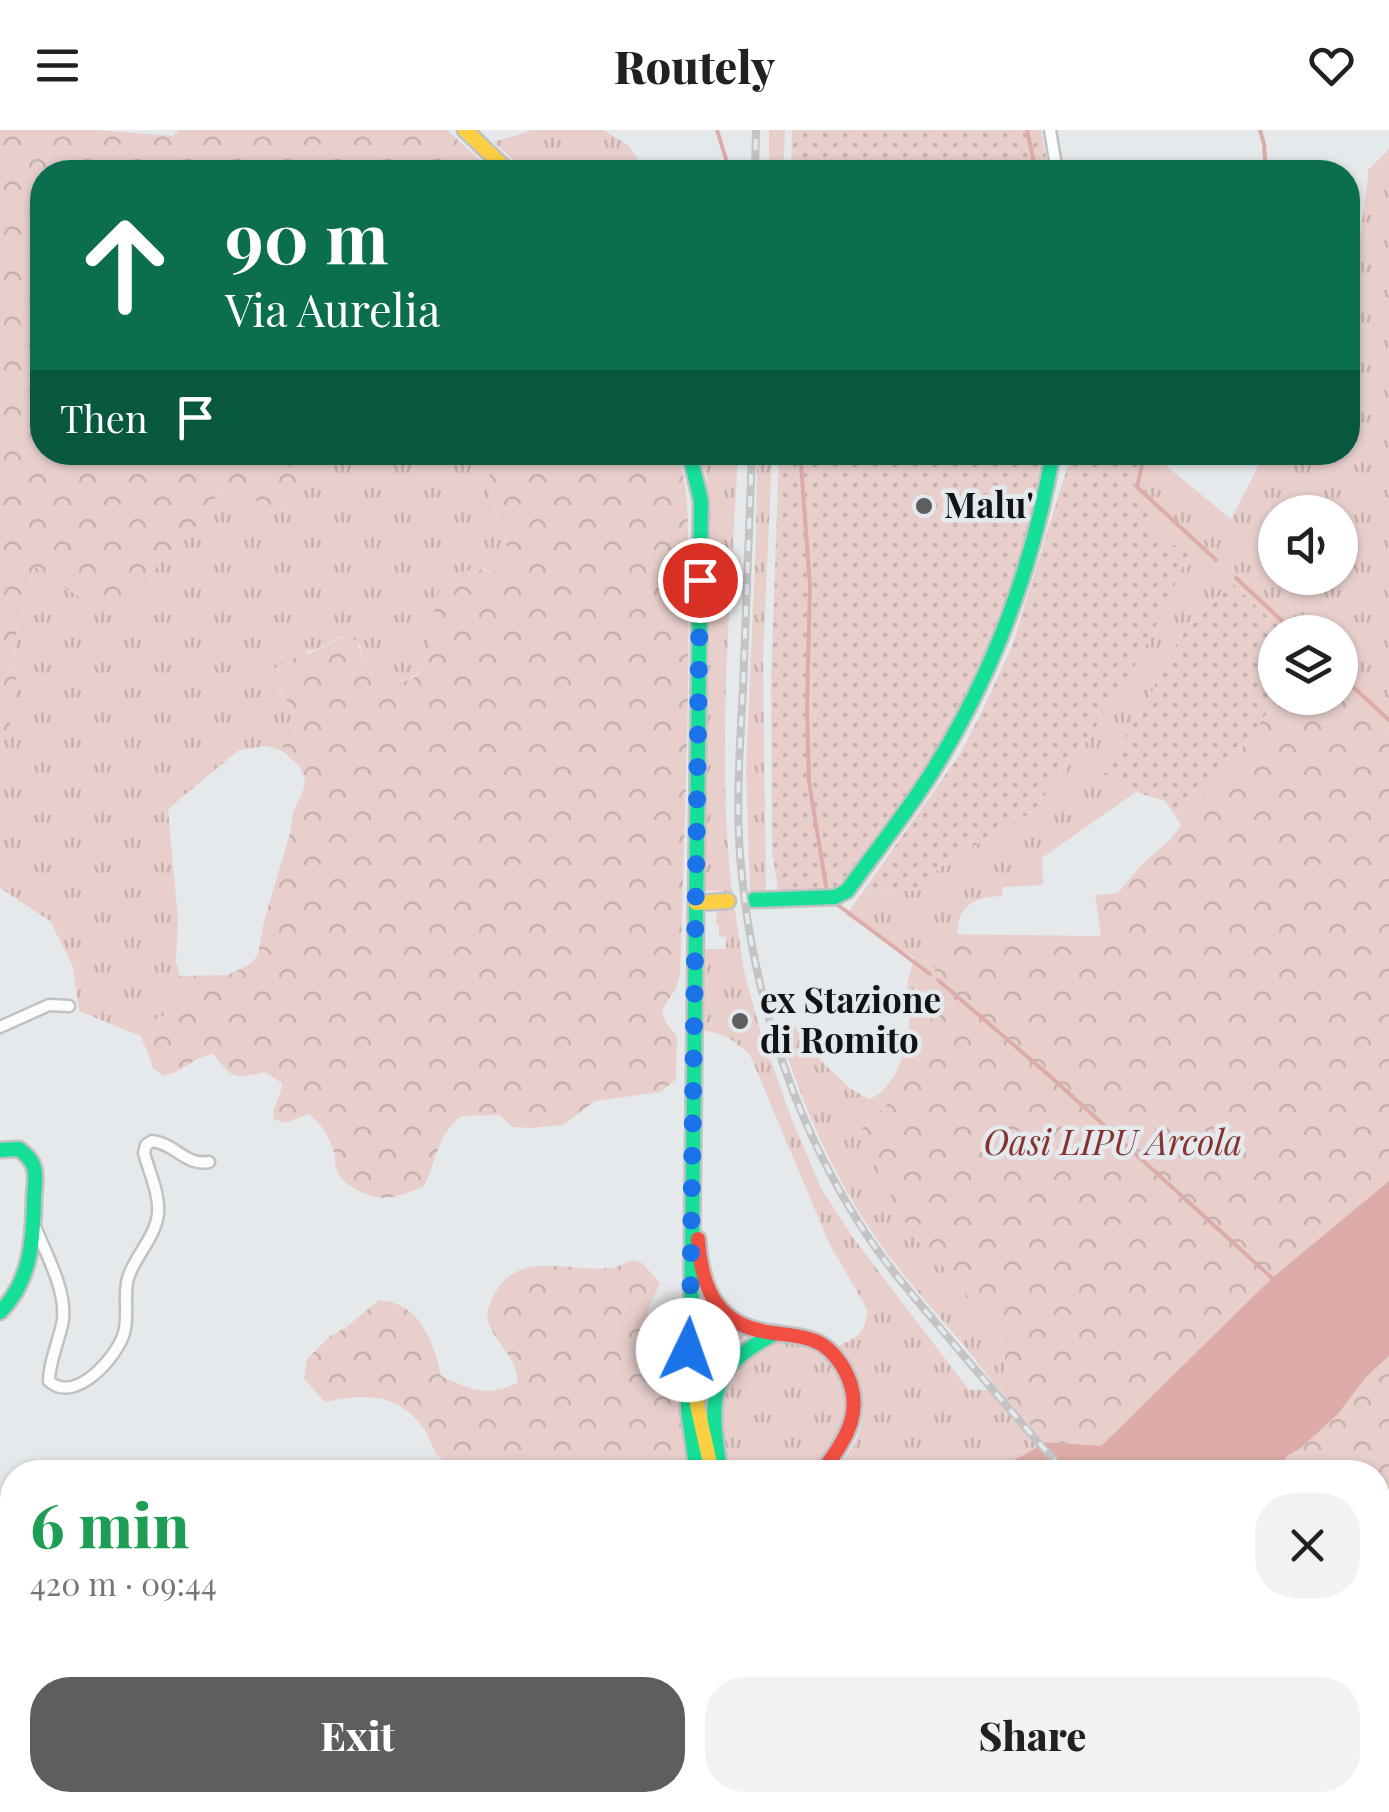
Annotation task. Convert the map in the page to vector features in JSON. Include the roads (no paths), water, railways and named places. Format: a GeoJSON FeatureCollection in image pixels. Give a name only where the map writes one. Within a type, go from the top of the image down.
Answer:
{"type":"FeatureCollection","features":[{"type":"Feature","properties":{"kind":"main road"},"geometry":{"type":"LineString","coordinates":[[466,130],[497,160]]}},
{"type":"Feature","properties":{"kind":"main road"},"geometry":{"type":"LineString","coordinates":[[693,465],[701,515],[690,1325],[685,1377],[696,1460]]}},
{"type":"Feature","properties":{"kind":"main road"},"geometry":{"type":"LineString","coordinates":[[754,900],[829,897],[847,890],[898,824],[934,769],[1012,617],[1051,465]]}},
{"type":"Feature","properties":{"kind":"main road"},"geometry":{"type":"LineString","coordinates":[[696,903],[728,901]]}},
{"type":"Feature","properties":{"kind":"main road"},"geometry":{"type":"LineString","coordinates":[[0,1150],[19,1149],[30,1160],[34,1170],[36,1228],[20,1290],[0,1312]]}},
{"type":"Feature","properties":{"kind":"main road"},"geometry":{"type":"LineString","coordinates":[[691,1192],[705,1285],[723,1310],[756,1330],[819,1342],[832,1352],[850,1378],[855,1414],[849,1432],[830,1460]]}},
{"type":"Feature","properties":{"kind":"main road"},"geometry":{"type":"LineString","coordinates":[[690,1325],[697,1405],[709,1460]]}},
{"type":"Feature","properties":{"kind":"main road"},"geometry":{"type":"LineString","coordinates":[[719,1460],[717,1385],[736,1356],[754,1342],[776,1333]]}},
{"type":"Feature","properties":{"kind":"street"},"geometry":{"type":"LineString","coordinates":[[1050,130],[1055,160]]}},
{"type":"Feature","properties":{"kind":"street"},"geometry":{"type":"LineString","coordinates":[[0,1027],[49,1005],[69,1006]]}},
{"type":"Feature","properties":{"kind":"street"},"geometry":{"type":"LineString","coordinates":[[36,1228],[59,1288],[64,1316],[49,1381],[56,1387],[80,1384],[113,1355],[124,1331],[128,1276],[158,1214],[144,1153],[146,1145],[152,1140],[166,1142],[186,1158],[199,1164],[209,1162]]}},
{"type":"Feature","properties":{"kind":"waterway"},"geometry":{"type":"LineString","coordinates":[[717,130],[726,160]]}},
{"type":"Feature","properties":{"kind":"waterway"},"geometry":{"type":"LineString","coordinates":[[1027,130],[1033,160]]}},
{"type":"Feature","properties":{"kind":"waterway"},"geometry":{"type":"LineString","coordinates":[[1260,130],[1265,160]]}},
{"type":"Feature","properties":{"kind":"waterway"},"geometry":{"type":"LineString","coordinates":[[801,465],[810,585],[809,782],[826,886]]}},
{"type":"Feature","properties":{"kind":"waterway"},"geometry":{"type":"LineString","coordinates":[[1142,465],[1137,487],[1216,560]]}},
{"type":"Feature","properties":{"kind":"waterway"},"geometry":{"type":"LineString","coordinates":[[1236,578],[1276,615]]}},
{"type":"Feature","properties":{"kind":"waterway"},"geometry":{"type":"LineString","coordinates":[[1358,692],[1389,720]]}},
{"type":"Feature","properties":{"kind":"waterway"},"geometry":{"type":"LineString","coordinates":[[834,902],[930,974]]}},
{"type":"Feature","properties":{"kind":"waterway"},"geometry":{"type":"LineString","coordinates":[[938,980],[1272,1278]]}},
{"type":"Feature","properties":{"kind":"railway"},"geometry":{"type":"LineString","coordinates":[[755,160],[756,130]]}},
{"type":"Feature","properties":{"kind":"railway"},"geometry":{"type":"LineString","coordinates":[[751,465],[739,834],[753,951],[777,1045],[811,1135],[866,1234],[915,1298],[1054,1460]]}},
{"type":"Feature","properties":{"kind":"place","name":"Malu'"},"geometry":{"type":"Point","coordinates":[924,506]}},
{"type":"Feature","properties":{"kind":"place","name":"ex Stazione di Romito"},"geometry":{"type":"Point","coordinates":[740,1021]}},
{"type":"Feature","properties":{"kind":"park label","name":"Oasi LIPU Arcola"},"geometry":{"type":"Point","coordinates":[1113,1143]}}]}
